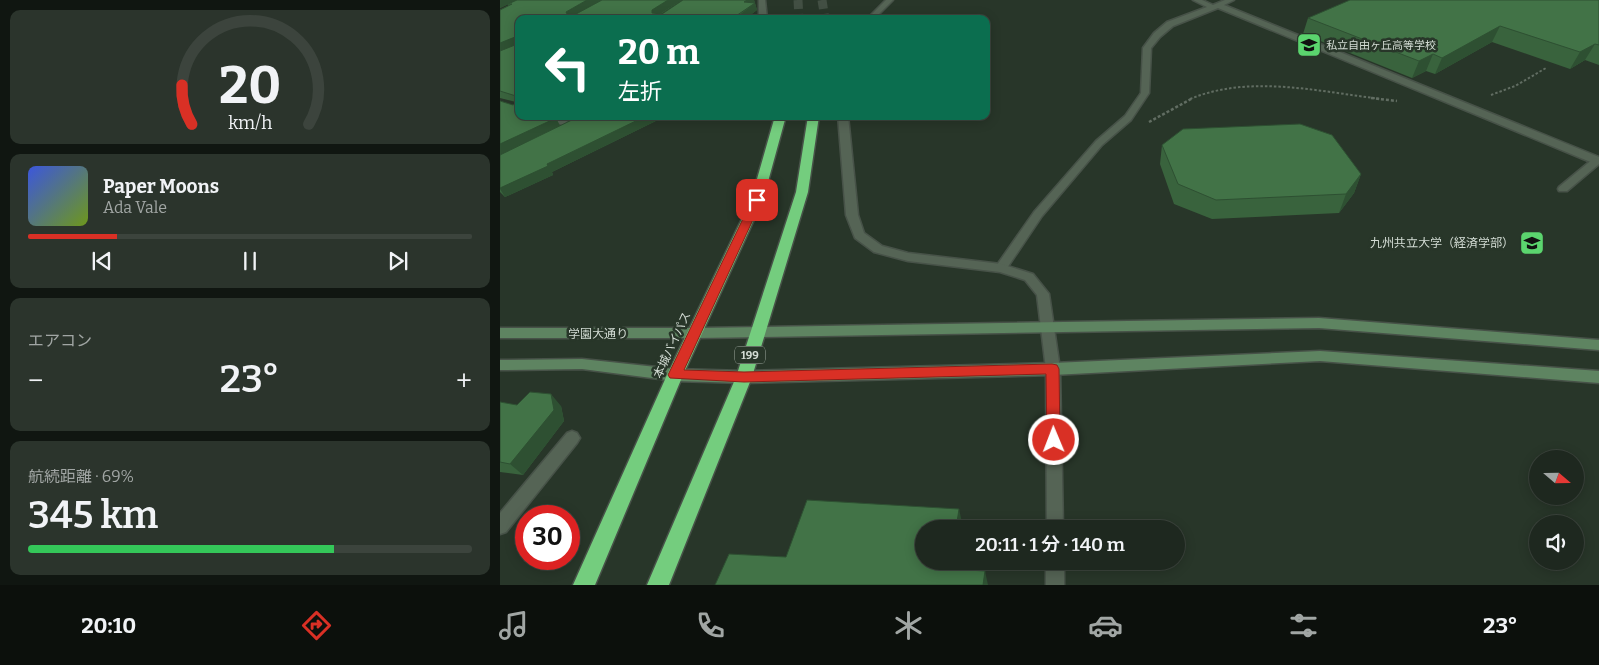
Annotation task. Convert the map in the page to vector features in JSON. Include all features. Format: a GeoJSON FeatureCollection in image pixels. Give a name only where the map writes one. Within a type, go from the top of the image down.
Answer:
{"type":"FeatureCollection","features":[{"type":"Feature","properties":{"kind":"highway","name":"本城バイパス"},"geometry":{"type":"LineString","coordinates":[[584,585],[675,375],[757,200],[780,120]]}},
{"type":"Feature","properties":{"kind":"highway","name":"199"},"geometry":{"type":"LineString","coordinates":[[658,585],[744,377],[802,192],[813,120]]}},
{"type":"Feature","properties":{"kind":"street"},"geometry":{"type":"LineString","coordinates":[[762,0],[763,15]]}},
{"type":"Feature","properties":{"kind":"street"},"geometry":{"type":"LineString","coordinates":[[874,15],[890,0]]}},
{"type":"Feature","properties":{"kind":"street"},"geometry":{"type":"LineString","coordinates":[[1196,0],[1452,100],[1598,161],[1563,189]]}},
{"type":"Feature","properties":{"kind":"street"},"geometry":{"type":"LineString","coordinates":[[1001,268],[1038,214],[1099,143],[1128,118],[1145,93],[1147,48],[1157,35],[1170,24],[1231,0]]}},
{"type":"Feature","properties":{"kind":"street"},"geometry":{"type":"LineString","coordinates":[[557,134],[576,124],[560,120]]}},
{"type":"Feature","properties":{"kind":"street"},"geometry":{"type":"LineString","coordinates":[[843,120],[852,215],[859,236],[878,249],[908,257],[1001,268],[1029,277],[1043,294],[1052,369],[1055,520]]}},
{"type":"Feature","properties":{"kind":"street","name":"学園大通り"},"geometry":{"type":"LineString","coordinates":[[500,334],[696,333],[1320,323],[1599,345]]}},
{"type":"Feature","properties":{"kind":"street"},"geometry":{"type":"LineString","coordinates":[[500,365],[582,364],[675,375],[744,377],[1052,369],[1320,356],[1599,377]]}},
{"type":"Feature","properties":{"kind":"street"},"geometry":{"type":"LineString","coordinates":[[500,526],[572,438]]}},
{"type":"Feature","properties":{"kind":"street"},"geometry":{"type":"LineString","coordinates":[[1055,570],[1055,585]]}},
{"type":"Feature","properties":{"kind":"path"},"geometry":{"type":"LineString","coordinates":[[1452,100],[1487,96],[1515,86],[1546,68]]}},
{"type":"Feature","properties":{"kind":"path"},"geometry":{"type":"LineString","coordinates":[[1146,124],[1192,99],[1215,92],[1250,88],[1294,87],[1406,101]]}},
{"type":"Feature","properties":{"kind":"building"},"geometry":{"type":"Polygon","coordinates":[[[517,0],[587,0],[566,12],[567,14],[576,14],[602,0],[668,0],[652,10],[652,13],[662,14],[683,0],[747,0],[744,2],[755,3],[737,15],[515,15],[515,37],[500,43],[500,10],[512,4],[508,4],[517,0]]]}},
{"type":"Feature","properties":{"kind":"building"},"geometry":{"type":"Polygon","coordinates":[[[1350,0],[1599,0],[1599,45],[1595,44],[1580,52],[1500,26],[1442,58],[1433,54],[1419,61],[1308,18],[1350,0]]]}},
{"type":"Feature","properties":{"kind":"building"},"geometry":{"type":"Polygon","coordinates":[[[515,45],[515,96],[500,91],[500,51],[515,45]]]}},
{"type":"Feature","properties":{"kind":"building"},"geometry":{"type":"Polygon","coordinates":[[[500,101],[513,105],[515,104],[515,120],[552,120],[500,144],[500,101]]]}},
{"type":"Feature","properties":{"kind":"building"},"geometry":{"type":"Polygon","coordinates":[[[572,120],[638,120],[547,164],[548,166],[500,188],[500,155],[572,120]]]}},
{"type":"Feature","properties":{"kind":"building"},"geometry":{"type":"Polygon","coordinates":[[[1300,124],[1332,135],[1361,174],[1346,194],[1216,200],[1178,184],[1162,145],[1183,129],[1300,124]]]}},
{"type":"Feature","properties":{"kind":"building"},"geometry":{"type":"Polygon","coordinates":[[[530,392],[551,394],[554,410],[510,464],[500,462],[500,402],[517,405],[530,392]]]}},
{"type":"Feature","properties":{"kind":"building"},"geometry":{"type":"Polygon","coordinates":[[[807,500],[959,509],[957,520],[915,520],[915,570],[985,571],[983,585],[715,585],[729,554],[786,557],[807,500]]]}},
{"type":"Feature","properties":{"kind":"tunnel"},"geometry":{"type":"LineString","coordinates":[[798,0],[799,15]]}},
{"type":"Feature","properties":{"kind":"tunnel"},"geometry":{"type":"LineString","coordinates":[[822,0],[824,15]]}},
{"type":"Feature","properties":{"kind":"place","name":"私立自由ヶ丘高等学校"},"geometry":{"type":"Point","coordinates":[1309,45]}},
{"type":"Feature","properties":{"kind":"place","name":"九州共立大学（経済学部）"},"geometry":{"type":"Point","coordinates":[1532,243]}},
{"type":"Feature","properties":{"kind":"route"},"geometry":{"type":"LineString","coordinates":[[757,200],[675,375],[744,377],[1052,369],[1054,440]]}}]}
